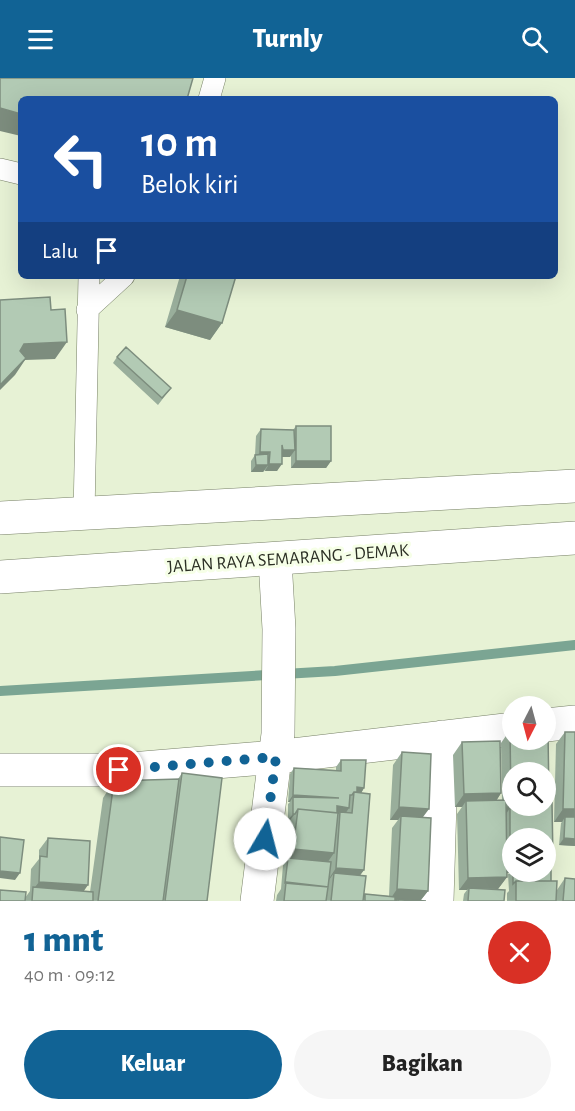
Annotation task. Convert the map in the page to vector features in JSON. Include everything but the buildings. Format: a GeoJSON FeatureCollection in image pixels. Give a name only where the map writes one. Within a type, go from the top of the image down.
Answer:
{"type":"FeatureCollection","features":[{"type":"Feature","properties":{"kind":"main road"},"geometry":{"type":"LineString","coordinates":[[0,518],[575,486]]}},
{"type":"Feature","properties":{"kind":"main road","name":"JALAN RAYA SEMARANG - DEMAK"},"geometry":{"type":"LineString","coordinates":[[0,577],[575,538]]}},
{"type":"Feature","properties":{"kind":"main road"},"geometry":{"type":"LineString","coordinates":[[256,901],[277,746],[279,628],[275,560]]}},
{"type":"Feature","properties":{"kind":"main road"},"geometry":{"type":"LineString","coordinates":[[556,724],[575,722]]}},
{"type":"Feature","properties":{"kind":"main road"},"geometry":{"type":"LineString","coordinates":[[0,770],[119,770],[277,746],[442,737],[502,730]]}},
{"type":"Feature","properties":{"kind":"main road"},"geometry":{"type":"LineString","coordinates":[[437,901],[442,737]]}},
{"type":"Feature","properties":{"kind":"lane"},"geometry":{"type":"LineString","coordinates":[[210,96],[214,78]]}},
{"type":"Feature","properties":{"kind":"lane"},"geometry":{"type":"LineString","coordinates":[[0,169],[18,173]]}},
{"type":"Feature","properties":{"kind":"lane"},"geometry":{"type":"LineString","coordinates":[[84,514],[89,279]]}},
{"type":"Feature","properties":{"kind":"lane"},"geometry":{"type":"LineString","coordinates":[[87,310],[121,279]]}},
{"type":"Feature","properties":{"kind":"waterway"},"geometry":{"type":"LineString","coordinates":[[0,691],[335,671],[575,645]]}},
{"type":"Feature","properties":{"kind":"route"},"geometry":{"type":"LineString","coordinates":[[119,770],[276,757],[265,839]]}}]}
